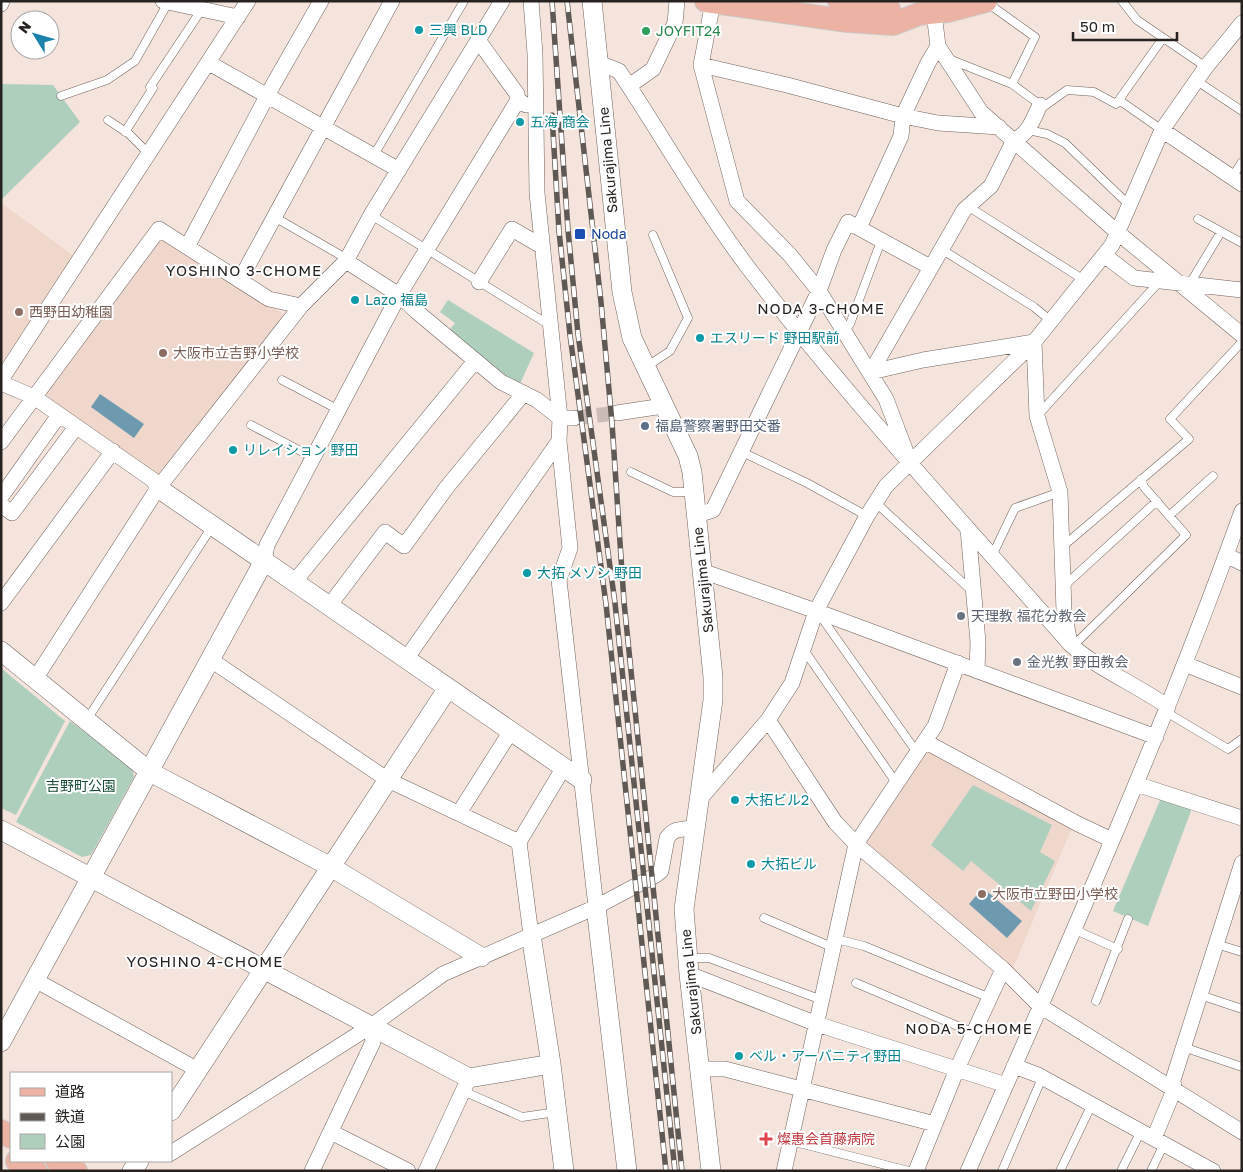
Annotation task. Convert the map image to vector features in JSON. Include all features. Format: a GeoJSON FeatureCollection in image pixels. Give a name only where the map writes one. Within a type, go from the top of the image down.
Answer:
{"type":"FeatureCollection","features":[{"type":"Feature","properties":{"kind":"main road"},"geometry":{"type":"LineString","coordinates":[[839,1],[926,14]]}},
{"type":"Feature","properties":{"kind":"main road"},"geometry":{"type":"LineString","coordinates":[[709,2],[838,20],[893,24],[926,14],[982,2]]}},
{"type":"Feature","properties":{"kind":"main road"},"geometry":{"type":"LineString","coordinates":[[19,1162],[36,1171]]}},
{"type":"Feature","properties":{"kind":"main road"},"geometry":{"type":"LineString","coordinates":[[59,1162],[76,1171]]}},
{"type":"Feature","properties":{"kind":"street"},"geometry":{"type":"LineString","coordinates":[[248,1],[1,381],[34,397],[153,480],[158,488],[582,780]]}},
{"type":"Feature","properties":{"kind":"street"},"geometry":{"type":"LineString","coordinates":[[187,247],[321,1]]}},
{"type":"Feature","properties":{"kind":"street"},"geometry":{"type":"LineString","coordinates":[[240,280],[276,218],[392,1]]}},
{"type":"Feature","properties":{"kind":"street"},"geometry":{"type":"LineString","coordinates":[[35,679],[158,488],[301,306],[346,261],[371,215],[502,1]]}},
{"type":"Feature","properties":{"kind":"street"},"geometry":{"type":"LineString","coordinates":[[406,659],[559,441],[567,418],[551,326],[537,193],[535,54],[531,1]]}},
{"type":"Feature","properties":{"kind":"street","name":"Sakurajima Line"},"geometry":{"type":"LineString","coordinates":[[592,1],[623,301],[632,338],[688,456],[695,492],[712,670],[713,700],[685,896],[688,966],[710,1171]]}},
{"type":"Feature","properties":{"kind":"street"},"geometry":{"type":"LineString","coordinates":[[629,86],[653,69],[675,23],[677,1]]}},
{"type":"Feature","properties":{"kind":"street"},"geometry":{"type":"LineString","coordinates":[[166,2],[238,17]]}},
{"type":"Feature","properties":{"kind":"street"},"geometry":{"type":"LineString","coordinates":[[709,2],[701,65],[738,201],[790,255],[819,291],[886,399],[910,463]]}},
{"type":"Feature","properties":{"kind":"street"},"geometry":{"type":"LineString","coordinates":[[926,14],[938,46],[981,112],[1117,232],[1185,285],[1242,335]]}},
{"type":"Feature","properties":{"kind":"street"},"geometry":{"type":"LineString","coordinates":[[699,800],[768,720],[792,683],[816,611],[867,516],[886,486],[1034,342],[1112,245],[1162,130],[1206,67],[1242,24]]}},
{"type":"Feature","properties":{"kind":"street"},"geometry":{"type":"LineString","coordinates":[[1,1042],[211,660],[264,560],[268,545],[399,295],[518,100],[517,94],[478,40]]}},
{"type":"Feature","properties":{"kind":"street"},"geometry":{"type":"LineString","coordinates":[[697,515],[713,510],[819,291],[834,250],[854,225],[901,136],[903,116],[938,46]]}},
{"type":"Feature","properties":{"kind":"street"},"geometry":{"type":"LineString","coordinates":[[209,63],[399,170]]}},
{"type":"Feature","properties":{"kind":"street"},"geometry":{"type":"LineString","coordinates":[[599,63],[619,71],[729,240],[799,333],[910,463],[1070,644],[1088,660],[1143,690],[1167,710]]}},
{"type":"Feature","properties":{"kind":"street"},"geometry":{"type":"LineString","coordinates":[[701,65],[787,84],[903,116],[938,123],[999,127]]}},
{"type":"Feature","properties":{"kind":"street"},"geometry":{"type":"LineString","coordinates":[[518,100],[536,111]]}},
{"type":"Feature","properties":{"kind":"street"},"geometry":{"type":"LineString","coordinates":[[871,372],[964,210],[991,186],[1014,140],[1023,137],[1040,105]]}},
{"type":"Feature","properties":{"kind":"street"},"geometry":{"type":"LineString","coordinates":[[1162,130],[1237,181]]}},
{"type":"Feature","properties":{"kind":"street"},"geometry":{"type":"LineString","coordinates":[[854,225],[930,267]]}},
{"type":"Feature","properties":{"kind":"street"},"geometry":{"type":"LineString","coordinates":[[1,442],[159,229],[269,299],[301,306]]}},
{"type":"Feature","properties":{"kind":"street"},"geometry":{"type":"LineString","coordinates":[[479,282],[512,229],[543,247]]}},
{"type":"Feature","properties":{"kind":"street"},"geometry":{"type":"LineString","coordinates":[[1104,255],[1134,278],[1242,290]]}},
{"type":"Feature","properties":{"kind":"street"},"geometry":{"type":"LineString","coordinates":[[346,261],[399,295],[501,382],[567,418]]}},
{"type":"Feature","properties":{"kind":"street"},"geometry":{"type":"LineString","coordinates":[[871,372],[923,360],[1034,342]]}},
{"type":"Feature","properties":{"kind":"street"},"geometry":{"type":"LineString","coordinates":[[1034,342],[1037,416],[1060,492],[1063,586],[1070,644]]}},
{"type":"Feature","properties":{"kind":"street"},"geometry":{"type":"LineString","coordinates":[[294,581],[476,361]]}},
{"type":"Feature","properties":{"kind":"street"},"geometry":{"type":"LineString","coordinates":[[329,606],[384,532],[404,546],[447,487],[524,393]]}},
{"type":"Feature","properties":{"kind":"street"},"geometry":{"type":"LineString","coordinates":[[617,413],[663,406]]}},
{"type":"Feature","properties":{"kind":"street"},"geometry":{"type":"LineString","coordinates":[[1,497],[59,415]]}},
{"type":"Feature","properties":{"kind":"street"},"geometry":{"type":"LineString","coordinates":[[1,505],[12,513],[76,427]]}},
{"type":"Feature","properties":{"kind":"street"},"geometry":{"type":"LineString","coordinates":[[559,441],[570,548],[559,580],[627,1171]]}},
{"type":"Feature","properties":{"kind":"street"},"geometry":{"type":"LineString","coordinates":[[1,603],[113,452]]}},
{"type":"Feature","properties":{"kind":"street"},"geometry":{"type":"LineString","coordinates":[[968,1171],[1156,737],[1242,511]]}},
{"type":"Feature","properties":{"kind":"street"},"geometry":{"type":"LineString","coordinates":[[968,528],[974,593],[977,670]]}},
{"type":"Feature","properties":{"kind":"street"},"geometry":{"type":"LineString","coordinates":[[1226,555],[1242,563]]}},
{"type":"Feature","properties":{"kind":"street"},"geometry":{"type":"LineString","coordinates":[[702,571],[816,611],[1156,737]]}},
{"type":"Feature","properties":{"kind":"street"},"geometry":{"type":"LineString","coordinates":[[1,651],[150,772],[331,867],[482,957]]}},
{"type":"Feature","properties":{"kind":"street"},"geometry":{"type":"LineString","coordinates":[[211,660],[388,780],[519,842]]}},
{"type":"Feature","properties":{"kind":"street"},"geometry":{"type":"LineString","coordinates":[[784,1171],[856,844],[935,726],[958,663]]}},
{"type":"Feature","properties":{"kind":"street"},"geometry":{"type":"LineString","coordinates":[[1185,664],[1242,687]]}},
{"type":"Feature","properties":{"kind":"street"},"geometry":{"type":"LineString","coordinates":[[172,1109],[448,688]]}},
{"type":"Feature","properties":{"kind":"street"},"geometry":{"type":"LineString","coordinates":[[768,720],[835,822],[856,844],[1003,969],[1040,1006],[1242,1132]]}},
{"type":"Feature","properties":{"kind":"street"},"geometry":{"type":"LineString","coordinates":[[459,813],[511,731]]}},
{"type":"Feature","properties":{"kind":"street"},"geometry":{"type":"LineString","coordinates":[[922,748],[1112,840]]}},
{"type":"Feature","properties":{"kind":"street"},"geometry":{"type":"LineString","coordinates":[[564,767],[519,842],[530,935],[552,1064],[564,1171]]}},
{"type":"Feature","properties":{"kind":"street"},"geometry":{"type":"LineString","coordinates":[[1136,784],[1242,818]]}},
{"type":"Feature","properties":{"kind":"street"},"geometry":{"type":"LineString","coordinates":[[172,1152],[371,1026],[443,974],[596,907],[661,871],[667,838],[670,834],[678,828],[695,827]]}},
{"type":"Feature","properties":{"kind":"street"},"geometry":{"type":"LineString","coordinates":[[3,835],[91,878],[371,1026],[466,1084],[552,1064]]}},
{"type":"Feature","properties":{"kind":"street"},"geometry":{"type":"LineString","coordinates":[[1153,1137],[1174,1090],[1173,1080],[1242,863]]}},
{"type":"Feature","properties":{"kind":"street"},"geometry":{"type":"LineString","coordinates":[[688,966],[817,1024],[1006,1084]]}},
{"type":"Feature","properties":{"kind":"street"},"geometry":{"type":"LineString","coordinates":[[916,1171],[957,1069],[1003,969]]}},
{"type":"Feature","properties":{"kind":"street"},"geometry":{"type":"LineString","coordinates":[[35,980],[198,1070]]}},
{"type":"Feature","properties":{"kind":"street"},"geometry":{"type":"LineString","coordinates":[[312,1171],[373,1042],[371,1026]]}},
{"type":"Feature","properties":{"kind":"street"},"geometry":{"type":"LineString","coordinates":[[1014,1066],[1092,1104],[1213,1171]]}},
{"type":"Feature","properties":{"kind":"street"},"geometry":{"type":"LineString","coordinates":[[700,1069],[725,1069],[934,1124]]}},
{"type":"Feature","properties":{"kind":"street"},"geometry":{"type":"LineString","coordinates":[[426,1171],[466,1084]]}},
{"type":"Feature","properties":{"kind":"street"},"geometry":{"type":"LineString","coordinates":[[331,1132],[408,1171]]}},
{"type":"Feature","properties":{"kind":"lane"},"geometry":{"type":"LineString","coordinates":[[374,155],[464,1]]}},
{"type":"Feature","properties":{"kind":"lane"},"geometry":{"type":"LineString","coordinates":[[1122,1],[1137,20],[1206,67]]}},
{"type":"Feature","properties":{"kind":"lane"},"geometry":{"type":"LineString","coordinates":[[61,96],[106,80],[135,61],[166,2]]}},
{"type":"Feature","properties":{"kind":"lane"},"geometry":{"type":"LineString","coordinates":[[982,2],[1035,36],[1012,84]]}},
{"type":"Feature","properties":{"kind":"lane"},"geometry":{"type":"LineString","coordinates":[[125,132],[153,88],[150,87],[202,10]]}},
{"type":"Feature","properties":{"kind":"lane"},"geometry":{"type":"LineString","coordinates":[[947,59],[1012,84],[1043,107],[1067,90],[1094,92],[1116,104],[1163,38]]}},
{"type":"Feature","properties":{"kind":"lane"},"geometry":{"type":"LineString","coordinates":[[1197,81],[1242,111]]}},
{"type":"Feature","properties":{"kind":"lane"},"geometry":{"type":"LineString","coordinates":[[1119,100],[1162,130]]}},
{"type":"Feature","properties":{"kind":"lane"},"geometry":{"type":"LineString","coordinates":[[108,120],[125,132],[149,154]]}},
{"type":"Feature","properties":{"kind":"lane"},"geometry":{"type":"LineString","coordinates":[[1028,130],[1047,134],[1065,143],[1129,205]]}},
{"type":"Feature","properties":{"kind":"lane"},"geometry":{"type":"LineString","coordinates":[[1237,181],[1242,162]]}},
{"type":"Feature","properties":{"kind":"lane"},"geometry":{"type":"LineString","coordinates":[[968,207],[1084,280]]}},
{"type":"Feature","properties":{"kind":"lane"},"geometry":{"type":"LineString","coordinates":[[371,215],[551,326]]}},
{"type":"Feature","properties":{"kind":"lane"},"geometry":{"type":"LineString","coordinates":[[276,218],[342,256],[346,261]]}},
{"type":"Feature","properties":{"kind":"lane"},"geometry":{"type":"LineString","coordinates":[[1198,219],[1242,243]]}},
{"type":"Feature","properties":{"kind":"lane"},"geometry":{"type":"LineString","coordinates":[[1185,285],[1221,232]]}},
{"type":"Feature","properties":{"kind":"lane"},"geometry":{"type":"LineString","coordinates":[[646,367],[670,351],[688,318],[653,234]]}},
{"type":"Feature","properties":{"kind":"lane"},"geometry":{"type":"LineString","coordinates":[[845,331],[850,324],[881,241]]}},
{"type":"Feature","properties":{"kind":"lane"},"geometry":{"type":"LineString","coordinates":[[941,249],[1034,307],[1051,321]]}},
{"type":"Feature","properties":{"kind":"lane"},"geometry":{"type":"LineString","coordinates":[[1037,416],[1159,282]]}},
{"type":"Feature","properties":{"kind":"lane"},"geometry":{"type":"LineString","coordinates":[[1061,548],[1141,479],[1148,476],[1189,439],[1170,419],[1242,342]]}},
{"type":"Feature","properties":{"kind":"lane"},"geometry":{"type":"LineString","coordinates":[[282,380],[339,410]]}},
{"type":"Feature","properties":{"kind":"lane"},"geometry":{"type":"LineString","coordinates":[[251,425],[314,458]]}},
{"type":"Feature","properties":{"kind":"lane"},"geometry":{"type":"LineString","coordinates":[[742,452],[807,482],[867,516]]}},
{"type":"Feature","properties":{"kind":"lane"},"geometry":{"type":"LineString","coordinates":[[631,472],[673,492],[695,492]]}},
{"type":"Feature","properties":{"kind":"lane"},"geometry":{"type":"LineString","coordinates":[[1168,516],[1213,476]]}},
{"type":"Feature","properties":{"kind":"lane"},"geometry":{"type":"LineString","coordinates":[[1070,644],[1078,641],[1186,536],[1144,487],[1141,479]]}},
{"type":"Feature","properties":{"kind":"lane"},"geometry":{"type":"LineString","coordinates":[[992,556],[1015,508],[1060,492]]}},
{"type":"Feature","properties":{"kind":"lane"},"geometry":{"type":"LineString","coordinates":[[1063,586],[1157,501]]}},
{"type":"Feature","properties":{"kind":"lane"},"geometry":{"type":"LineString","coordinates":[[875,502],[974,593]]}},
{"type":"Feature","properties":{"kind":"lane"},"geometry":{"type":"LineString","coordinates":[[86,720],[213,526]]}},
{"type":"Feature","properties":{"kind":"lane"},"geometry":{"type":"LineString","coordinates":[[816,611],[922,748]]}},
{"type":"Feature","properties":{"kind":"lane"},"geometry":{"type":"LineString","coordinates":[[804,650],[897,784]]}},
{"type":"Feature","properties":{"kind":"lane"},"geometry":{"type":"LineString","coordinates":[[1167,710],[1228,750],[1242,739]]}},
{"type":"Feature","properties":{"kind":"lane"},"geometry":{"type":"LineString","coordinates":[[764,918],[835,944],[864,946],[990,998]]}},
{"type":"Feature","properties":{"kind":"lane"},"geometry":{"type":"LineString","coordinates":[[1096,1001],[1118,949],[1128,919]]}},
{"type":"Feature","properties":{"kind":"lane"},"geometry":{"type":"LineString","coordinates":[[1073,929],[1118,949]]}},
{"type":"Feature","properties":{"kind":"lane"},"geometry":{"type":"LineString","coordinates":[[1216,944],[1242,952]]}},
{"type":"Feature","properties":{"kind":"lane"},"geometry":{"type":"LineString","coordinates":[[688,966],[709,958],[822,1000]]}},
{"type":"Feature","properties":{"kind":"lane"},"geometry":{"type":"LineString","coordinates":[[856,983],[974,1032]]}},
{"type":"Feature","properties":{"kind":"lane"},"geometry":{"type":"LineString","coordinates":[[1200,995],[1242,1009]]}},
{"type":"Feature","properties":{"kind":"lane"},"geometry":{"type":"LineString","coordinates":[[1183,1047],[1242,1068]]}},
{"type":"Feature","properties":{"kind":"lane"},"geometry":{"type":"LineString","coordinates":[[1002,1171],[1042,1078]]}},
{"type":"Feature","properties":{"kind":"lane"},"geometry":{"type":"LineString","coordinates":[[466,1084],[522,1117],[557,1112]]}},
{"type":"Feature","properties":{"kind":"lane"},"geometry":{"type":"LineString","coordinates":[[1060,1171],[1092,1104]]}},
{"type":"Feature","properties":{"kind":"lane"},"geometry":{"type":"LineString","coordinates":[[1121,1171],[1153,1137]]}},
{"type":"Feature","properties":{"kind":"lane"},"geometry":{"type":"LineString","coordinates":[[1151,1171],[1153,1137]]}},
{"type":"Feature","properties":{"kind":"lane"},"geometry":{"type":"LineString","coordinates":[[791,1141],[909,1171]]}},
{"type":"Feature","properties":{"kind":"shaded area","name":"西野田幼稚園"},"geometry":{"type":"Polygon","coordinates":[[[1,203],[74,256],[1,368],[1,203]]]}},
{"type":"Feature","properties":{"kind":"shaded area","name":"大阪市立吉野小学校"},"geometry":{"type":"Polygon","coordinates":[[[158,233],[285,315],[160,475],[156,475],[43,398],[43,391],[158,233]]]}},
{"type":"Feature","properties":{"kind":"shaded area","name":"大阪市立野田小学校"},"geometry":{"type":"Polygon","coordinates":[[[926,748],[1073,825],[1011,973],[864,845],[926,748]]]}},
{"type":"Feature","properties":{"kind":"green space"},"geometry":{"type":"Polygon","coordinates":[[[1,84],[53,85],[80,122],[2,199],[1,84]]]}},
{"type":"Feature","properties":{"kind":"green space"},"geometry":{"type":"Polygon","coordinates":[[[448,300],[534,353],[519,386],[501,376],[448,332],[455,323],[440,312],[448,300]]]}},
{"type":"Feature","properties":{"kind":"green space"},"geometry":{"type":"Polygon","coordinates":[[[1,668],[65,721],[16,815],[1,808],[1,668]]]}},
{"type":"Feature","properties":{"kind":"green space","name":"吉野町公園"},"geometry":{"type":"Polygon","coordinates":[[[70,721],[132,767],[134,777],[91,855],[82,857],[16,822],[70,721]]]}},
{"type":"Feature","properties":{"kind":"green space"},"geometry":{"type":"Polygon","coordinates":[[[973,785],[1052,825],[1040,852],[1055,861],[1031,911],[971,861],[963,871],[931,845],[973,785]]]}},
{"type":"Feature","properties":{"kind":"green space"},"geometry":{"type":"Polygon","coordinates":[[[1161,798],[1190,808],[1191,811],[1148,926],[1113,911],[1161,798]]]}},
{"type":"Feature","properties":{"kind":"water"},"geometry":{"type":"Polygon","coordinates":[[[100,394],[144,424],[134,438],[91,407],[100,394]]]}},
{"type":"Feature","properties":{"kind":"water"},"geometry":{"type":"Polygon","coordinates":[[[983,888],[1022,921],[1007,938],[969,904],[983,888]]]}},
{"type":"Feature","properties":{"kind":"tunnel"},"geometry":{"type":"LineString","coordinates":[[574,418],[617,413]]}},
{"type":"Feature","properties":{"kind":"railway"},"geometry":{"type":"LineString","coordinates":[[552,1],[568,230],[578,334],[615,603],[675,1171]]}},
{"type":"Feature","properties":{"kind":"railway"},"geometry":{"type":"LineString","coordinates":[[567,1],[601,302],[612,423],[624,602],[682,1171]]}},
{"type":"Feature","properties":{"kind":"railway"},"geometry":{"type":"LineString","coordinates":[[552,115],[559,231],[570,335],[606,604],[666,1171]]}},
{"type":"Feature","properties":{"kind":"place","name":"三興 BLD"},"geometry":{"type":"Point","coordinates":[419,30]}},
{"type":"Feature","properties":{"kind":"place","name":"JOYFIT24"},"geometry":{"type":"Point","coordinates":[646,31]}},
{"type":"Feature","properties":{"kind":"place","name":"五海 商会"},"geometry":{"type":"Point","coordinates":[520,122]}},
{"type":"Feature","properties":{"kind":"place","name":"Noda"},"geometry":{"type":"Point","coordinates":[580,234]}},
{"type":"Feature","properties":{"kind":"place","name":"Lazo 福島"},"geometry":{"type":"Point","coordinates":[355,300]}},
{"type":"Feature","properties":{"kind":"place","name":"西野田幼稚園"},"geometry":{"type":"Point","coordinates":[19,312]}},
{"type":"Feature","properties":{"kind":"place","name":"エスリード 野田駅前"},"geometry":{"type":"Point","coordinates":[700,338]}},
{"type":"Feature","properties":{"kind":"place","name":"大阪市立吉野小学校"},"geometry":{"type":"Point","coordinates":[163,353]}},
{"type":"Feature","properties":{"kind":"place","name":"福島警察署野田交番"},"geometry":{"type":"Point","coordinates":[645,426]}},
{"type":"Feature","properties":{"kind":"place","name":"リレイション 野田"},"geometry":{"type":"Point","coordinates":[233,450]}},
{"type":"Feature","properties":{"kind":"place","name":"大拓 メゾン 野田"},"geometry":{"type":"Point","coordinates":[527,573]}},
{"type":"Feature","properties":{"kind":"place","name":"天理教 福花分教会"},"geometry":{"type":"Point","coordinates":[961,616]}},
{"type":"Feature","properties":{"kind":"place","name":"金光教 野田教会"},"geometry":{"type":"Point","coordinates":[1017,662]}},
{"type":"Feature","properties":{"kind":"place","name":"大拓ビル2"},"geometry":{"type":"Point","coordinates":[735,800]}},
{"type":"Feature","properties":{"kind":"place","name":"大拓ビル"},"geometry":{"type":"Point","coordinates":[751,864]}},
{"type":"Feature","properties":{"kind":"place","name":"大阪市立野田小学校"},"geometry":{"type":"Point","coordinates":[982,894]}},
{"type":"Feature","properties":{"kind":"place","name":"ベル・アーバニティ野田"},"geometry":{"type":"Point","coordinates":[739,1056]}},
{"type":"Feature","properties":{"kind":"place","name":"燦惠会首藤病院"},"geometry":{"type":"Point","coordinates":[766,1139]}},
{"type":"Feature","properties":{"kind":"district","name":"YOSHINO 3-CHOME"},"geometry":{"type":"Point","coordinates":[244,271]}},
{"type":"Feature","properties":{"kind":"district","name":"NODA 3-CHOME"},"geometry":{"type":"Point","coordinates":[821,309]}},
{"type":"Feature","properties":{"kind":"district","name":"YOSHINO 4-CHOME"},"geometry":{"type":"Point","coordinates":[205,962]}},
{"type":"Feature","properties":{"kind":"district","name":"NODA 5-CHOME"},"geometry":{"type":"Point","coordinates":[969,1029]}}]}
